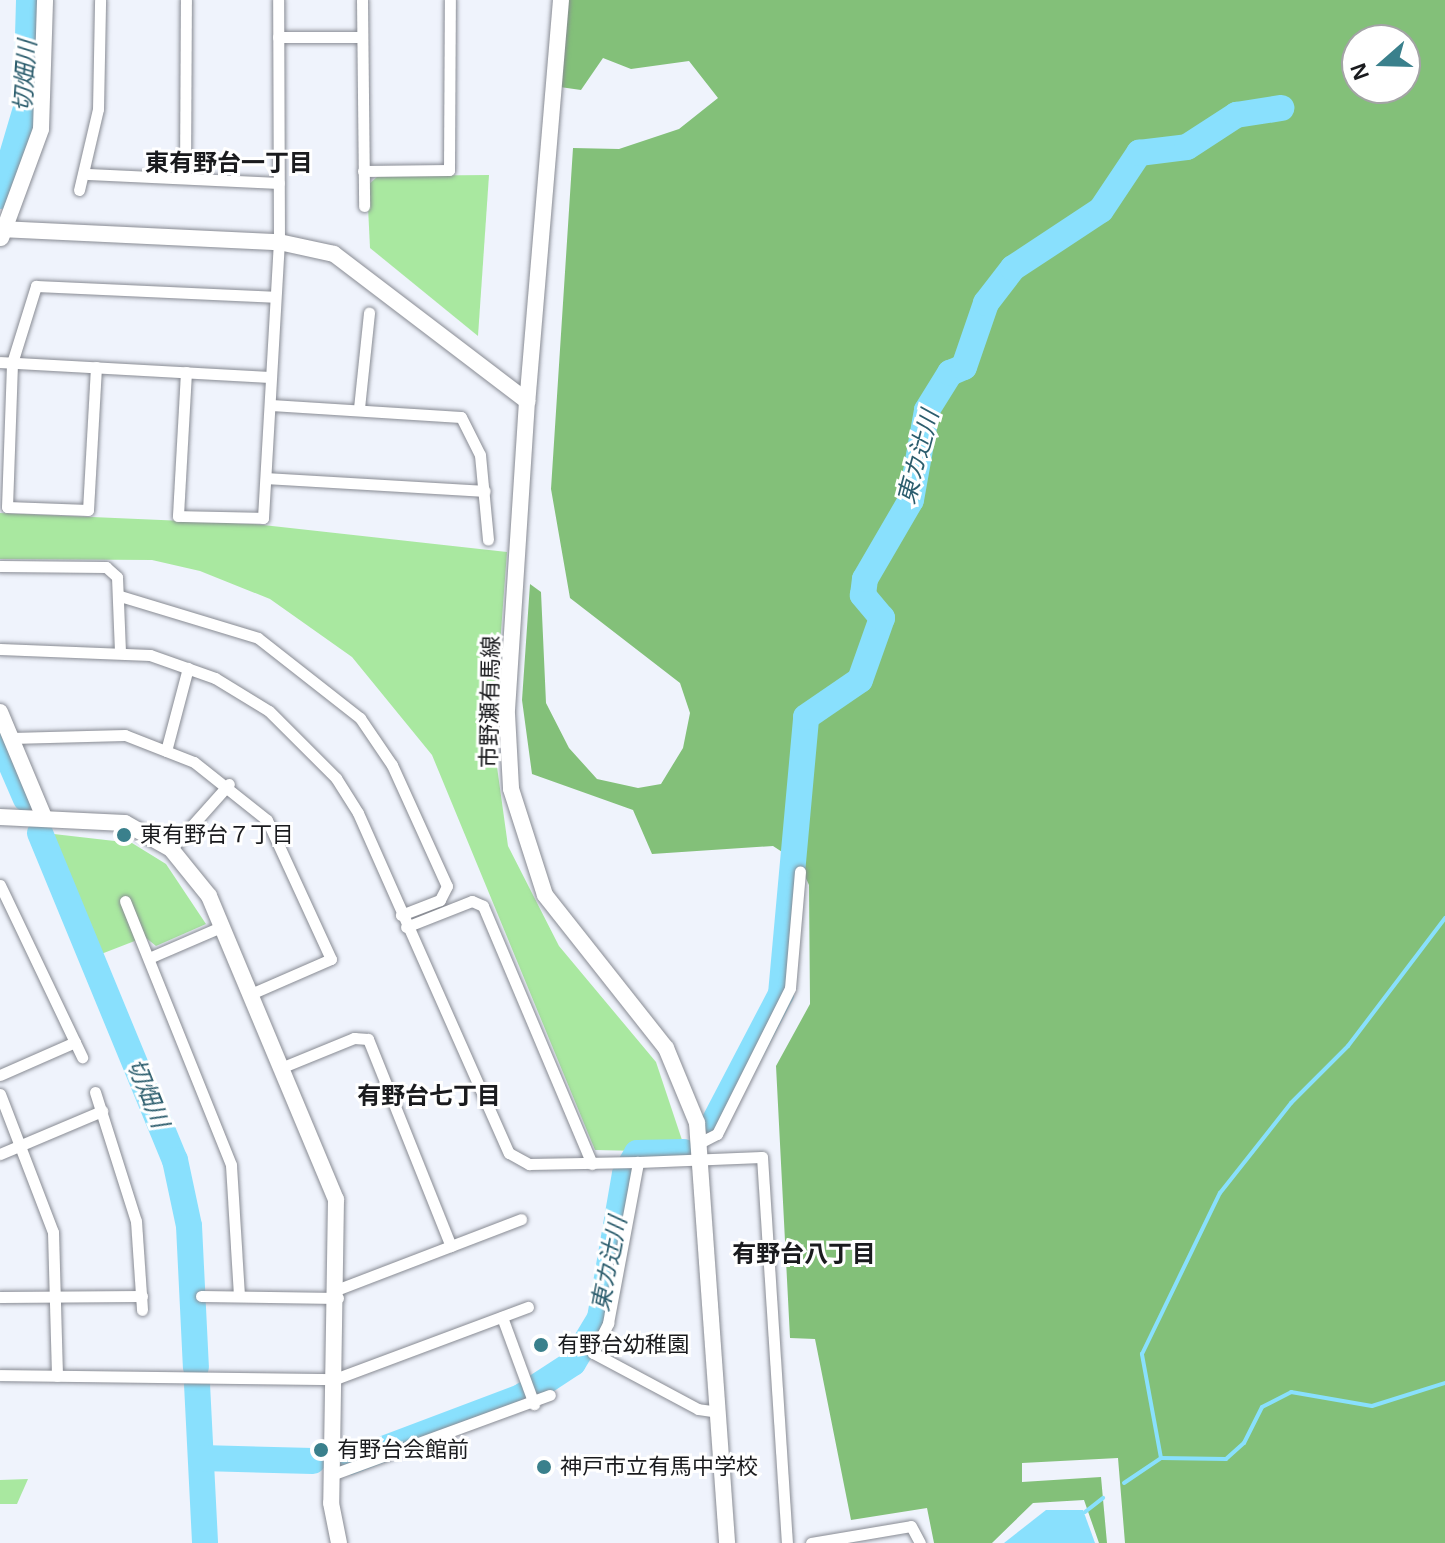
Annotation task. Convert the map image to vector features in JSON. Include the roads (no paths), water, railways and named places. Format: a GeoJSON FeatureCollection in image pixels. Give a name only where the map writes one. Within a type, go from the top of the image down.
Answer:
{"type":"FeatureCollection","features":[{"type":"Feature","properties":{"kind":"street"},"geometry":{"type":"LineString","coordinates":[[45,0],[41,129],[1,233],[279,242],[334,254],[370,275],[527,401]]}},
{"type":"Feature","properties":{"kind":"street"},"geometry":{"type":"LineString","coordinates":[[79,190],[88,174],[100,0]]}},
{"type":"Feature","properties":{"kind":"street"},"geometry":{"type":"LineString","coordinates":[[185,178],[186,0]]}},
{"type":"Feature","properties":{"kind":"street"},"geometry":{"type":"LineString","coordinates":[[186,372],[178,516],[263,518],[279,242],[278,0]]}},
{"type":"Feature","properties":{"kind":"street"},"geometry":{"type":"LineString","coordinates":[[362,0],[364,206]]}},
{"type":"Feature","properties":{"kind":"street"},"geometry":{"type":"LineString","coordinates":[[363,171],[449,170],[450,0]]}},
{"type":"Feature","properties":{"kind":"street","name":"市野瀬有馬線"},"geometry":{"type":"LineString","coordinates":[[561,0],[527,401],[507,714],[511,789],[545,895],[666,1048],[701,1142],[727,1543]]}},
{"type":"Feature","properties":{"kind":"street"},"geometry":{"type":"LineString","coordinates":[[278,37],[362,37]]}},
{"type":"Feature","properties":{"kind":"street"},"geometry":{"type":"LineString","coordinates":[[88,174],[279,183]]}},
{"type":"Feature","properties":{"kind":"street"},"geometry":{"type":"LineString","coordinates":[[96,367],[88,510],[7,507],[6,363],[36,286],[274,297]]}},
{"type":"Feature","properties":{"kind":"street"},"geometry":{"type":"LineString","coordinates":[[359,408],[369,313]]}},
{"type":"Feature","properties":{"kind":"street"},"geometry":{"type":"LineString","coordinates":[[6,363],[269,377]]}},
{"type":"Feature","properties":{"kind":"street"},"geometry":{"type":"LineString","coordinates":[[271,405],[359,408],[461,417],[480,455],[488,540]]}},
{"type":"Feature","properties":{"kind":"street"},"geometry":{"type":"LineString","coordinates":[[266,478],[485,491]]}},
{"type":"Feature","properties":{"kind":"street"},"geometry":{"type":"LineString","coordinates":[[0,566],[106,567],[117,577],[120,653]]}},
{"type":"Feature","properties":{"kind":"street"},"geometry":{"type":"LineString","coordinates":[[120,596],[258,638],[360,718],[392,765],[447,886],[440,900],[401,915]]}},
{"type":"Feature","properties":{"kind":"street"},"geometry":{"type":"LineString","coordinates":[[0,649],[120,653],[188,668],[269,711],[336,778],[509,1153],[529,1164],[762,1157],[787,1543]]}},
{"type":"Feature","properties":{"kind":"street"},"geometry":{"type":"LineString","coordinates":[[166,751],[188,668]]}},
{"type":"Feature","properties":{"kind":"street"},"geometry":{"type":"LineString","coordinates":[[0,712],[44,817]]}},
{"type":"Feature","properties":{"kind":"street"},"geometry":{"type":"LineString","coordinates":[[11,738],[125,735],[166,751],[229,784],[267,820],[290,859],[331,959],[251,994]]}},
{"type":"Feature","properties":{"kind":"street"},"geometry":{"type":"LineString","coordinates":[[171,849],[229,784]]}},
{"type":"Feature","properties":{"kind":"street"},"geometry":{"type":"LineString","coordinates":[[0,817],[107,818],[171,849],[198,878],[223,926],[336,1199],[339,1294],[331,1475],[339,1543]]}},
{"type":"Feature","properties":{"kind":"street"},"geometry":{"type":"LineString","coordinates":[[701,1142],[717,1134],[790,988],[800,871]]}},
{"type":"Feature","properties":{"kind":"street"},"geometry":{"type":"LineString","coordinates":[[0,885],[82,1057]]}},
{"type":"Feature","properties":{"kind":"street"},"geometry":{"type":"LineString","coordinates":[[125,901],[231,1165],[239,1296]]}},
{"type":"Feature","properties":{"kind":"street"},"geometry":{"type":"LineString","coordinates":[[406,927],[472,901],[483,906],[592,1164]]}},
{"type":"Feature","properties":{"kind":"street"},"geometry":{"type":"LineString","coordinates":[[149,958],[223,926]]}},
{"type":"Feature","properties":{"kind":"street"},"geometry":{"type":"LineString","coordinates":[[283,1067],[368,1039],[451,1246]]}},
{"type":"Feature","properties":{"kind":"street"},"geometry":{"type":"LineString","coordinates":[[0,1075],[75,1042]]}},
{"type":"Feature","properties":{"kind":"street"},"geometry":{"type":"LineString","coordinates":[[95,1092],[136,1221],[142,1310]]}},
{"type":"Feature","properties":{"kind":"street"},"geometry":{"type":"LineString","coordinates":[[0,1094],[47,1204],[56,1297],[57,1376]]}},
{"type":"Feature","properties":{"kind":"street"},"geometry":{"type":"LineString","coordinates":[[0,1154],[102,1111]]}},
{"type":"Feature","properties":{"kind":"street"},"geometry":{"type":"LineString","coordinates":[[638,1162],[608,1323],[593,1353],[698,1409],[719,1412]]}},
{"type":"Feature","properties":{"kind":"street"},"geometry":{"type":"LineString","coordinates":[[201,1296],[339,1294],[521,1219]]}},
{"type":"Feature","properties":{"kind":"street"},"geometry":{"type":"LineString","coordinates":[[0,1297],[142,1296]]}},
{"type":"Feature","properties":{"kind":"street"},"geometry":{"type":"LineString","coordinates":[[0,1375],[335,1379],[528,1307]]}},
{"type":"Feature","properties":{"kind":"street"},"geometry":{"type":"LineString","coordinates":[[502,1317],[534,1404]]}},
{"type":"Feature","properties":{"kind":"street"},"geometry":{"type":"LineString","coordinates":[[331,1475],[534,1404],[550,1395]]}},
{"type":"Feature","properties":{"kind":"street"},"geometry":{"type":"LineString","coordinates":[[811,1543],[846,1541],[911,1526],[920,1543]]}},
{"type":"Feature","properties":{"kind":"water"},"geometry":{"type":"Polygon","coordinates":[[[1046,1510],[1083,1510],[1095,1543],[1004,1543],[1046,1510]]]}},
{"type":"Feature","properties":{"kind":"waterway","name":"切畑川"},"geometry":{"type":"LineString","coordinates":[[0,196],[26,108],[29,0]]}},
{"type":"Feature","properties":{"kind":"waterway","name":"東カ辻川"},"geometry":{"type":"LineString","coordinates":[[713,1124],[781,994],[806,717],[860,680],[882,618],[863,595],[865,579],[911,500],[927,410],[950,373],[964,367],[986,303],[1013,268],[1101,210],[1139,153],[1187,147],[1236,115],[1281,108]]}},
{"type":"Feature","properties":{"kind":"waterway","name":"切畑川"},"geometry":{"type":"LineString","coordinates":[[0,739],[26,799]]}},
{"type":"Feature","properties":{"kind":"waterway","name":"切畑川"},"geometry":{"type":"LineString","coordinates":[[40,833],[175,1160],[189,1226],[196,1367]]}},
{"type":"Feature","properties":{"kind":"waterway"},"geometry":{"type":"LineString","coordinates":[[1161,1458],[1142,1354],[1220,1193],[1291,1103],[1348,1046],[1445,918]]}},
{"type":"Feature","properties":{"kind":"waterway","name":"東カ辻川"},"geometry":{"type":"LineString","coordinates":[[349,1462],[521,1397],[573,1363],[600,1318],[625,1174],[637,1153],[684,1152]]}},
{"type":"Feature","properties":{"kind":"waterway"},"geometry":{"type":"LineString","coordinates":[[1124,1483],[1161,1458],[1226,1459],[1244,1443],[1262,1407],[1291,1392],[1372,1406],[1445,1383]]}},
{"type":"Feature","properties":{"kind":"waterway","name":"切畑川"},"geometry":{"type":"LineString","coordinates":[[197,1384],[205,1543]]}},
{"type":"Feature","properties":{"kind":"waterway","name":"東カ辻川"},"geometry":{"type":"LineString","coordinates":[[201,1458],[313,1461]]}},
{"type":"Feature","properties":{"kind":"waterway"},"geometry":{"type":"LineString","coordinates":[[1085,1512],[1103,1498]]}},
{"type":"Feature","properties":{"kind":"place","name":"東有野台７丁目"},"geometry":{"type":"Point","coordinates":[124,835]}},
{"type":"Feature","properties":{"kind":"place","name":"有野台幼稚園"},"geometry":{"type":"Point","coordinates":[541,1345]}},
{"type":"Feature","properties":{"kind":"place","name":"有野台会館前"},"geometry":{"type":"Point","coordinates":[321,1450]}},
{"type":"Feature","properties":{"kind":"place","name":"神戸市立有馬中学校"},"geometry":{"type":"Point","coordinates":[544,1467]}},
{"type":"Feature","properties":{"kind":"district","name":"東有野台一丁目"},"geometry":{"type":"Point","coordinates":[229,163]}},
{"type":"Feature","properties":{"kind":"district","name":"有野台七丁目"},"geometry":{"type":"Point","coordinates":[429,1096]}},
{"type":"Feature","properties":{"kind":"district","name":"有野台八丁目"},"geometry":{"type":"Point","coordinates":[804,1254]}}]}
